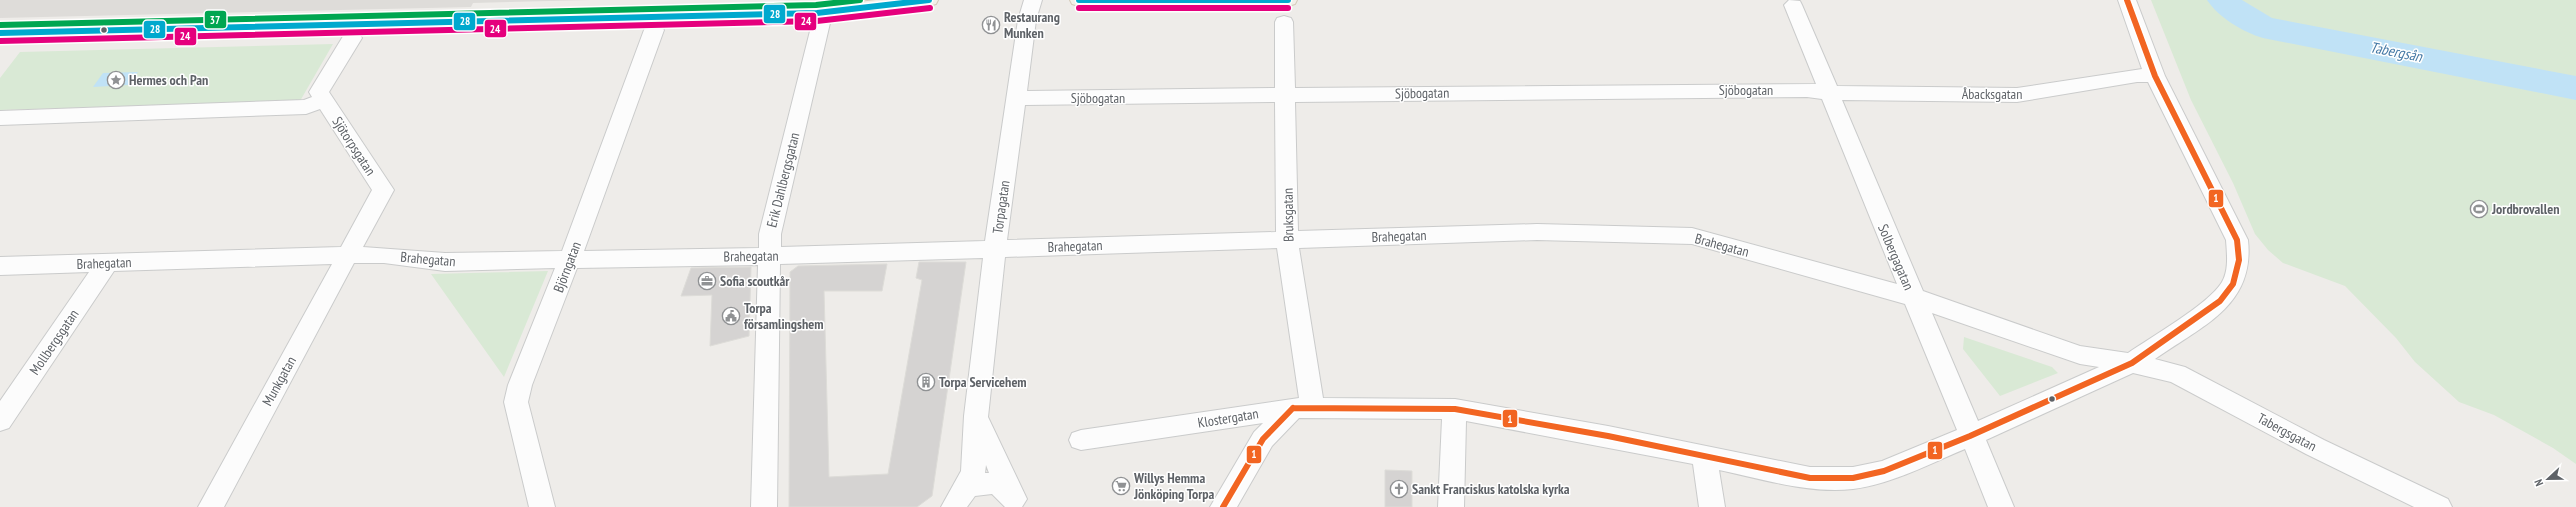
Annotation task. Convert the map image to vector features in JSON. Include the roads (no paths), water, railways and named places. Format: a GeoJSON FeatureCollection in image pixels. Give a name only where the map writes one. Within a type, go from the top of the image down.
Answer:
{"type":"FeatureCollection","features":[{"type":"Feature","properties":{"kind":"main road"},"geometry":{"type":"LineString","coordinates":[[819,18],[875,0]]}},
{"type":"Feature","properties":{"kind":"main road"},"geometry":{"type":"LineString","coordinates":[[0,33],[819,18],[929,0]]}},
{"type":"Feature","properties":{"kind":"main road"},"geometry":{"type":"LineString","coordinates":[[1079,0],[1288,0]]}},
{"type":"Feature","properties":{"kind":"street","name":"Torpagatan"},"geometry":{"type":"LineString","coordinates":[[968,485],[973,471],[976,416],[995,249],[1027,20],[1033,0]]}},
{"type":"Feature","properties":{"kind":"street","name":"Klostergatan"},"geometry":{"type":"LineString","coordinates":[[1081,440],[1303,408],[1455,409],[1579,430],[1810,478],[1853,478],[1884,471],[1970,436],[2132,363],[2220,301],[2233,284],[2239,260],[2237,240],[2155,76],[2127,0]]}},
{"type":"Feature","properties":{"kind":"street","name":"Solbergagatan"},"geometry":{"type":"LineString","coordinates":[[1793,5],[1970,436],[2001,507]]}},
{"type":"Feature","properties":{"kind":"street","name":"Erik Dahlbergsgatan"},"geometry":{"type":"LineString","coordinates":[[764,507],[770,234],[819,18]]}},
{"type":"Feature","properties":{"kind":"street","name":"Bruksgatan"},"geometry":{"type":"LineString","coordinates":[[1284,22],[1287,240],[1303,408]]}},
{"type":"Feature","properties":{"kind":"street","name":"Björngatan"},"geometry":{"type":"LineString","coordinates":[[542,507],[516,402],[520,385],[570,259],[654,30]]}},
{"type":"Feature","properties":{"kind":"street"},"geometry":{"type":"LineString","coordinates":[[0,118],[306,107],[324,100],[319,92],[352,38]]}},
{"type":"Feature","properties":{"kind":"street","name":"Åbacksgatan"},"geometry":{"type":"LineString","coordinates":[[1828,93],[2017,94],[2136,75],[2155,76]]}},
{"type":"Feature","properties":{"kind":"street","name":"Sjöbogatan"},"geometry":{"type":"LineString","coordinates":[[1016,98],[1286,96],[1544,91],[1807,90],[1828,93]]}},
{"type":"Feature","properties":{"kind":"street","name":"Sjötorpsgatan"},"geometry":{"type":"LineString","coordinates":[[324,100],[383,190],[348,255]]}},
{"type":"Feature","properties":{"kind":"street","name":"Brahegatan"},"geometry":{"type":"LineString","coordinates":[[0,266],[348,255],[384,255],[445,262],[769,256],[1537,232],[1638,233],[1692,236],[1913,297],[2080,355],[2132,363]]}},
{"type":"Feature","properties":{"kind":"street","name":"Munkgatan"},"geometry":{"type":"LineString","coordinates":[[211,507],[348,255]]}},
{"type":"Feature","properties":{"kind":"street","name":"Mollbergsgatan"},"geometry":{"type":"LineString","coordinates":[[0,421],[107,263]]}},
{"type":"Feature","properties":{"kind":"street","name":"Tabergsgatan"},"geometry":{"type":"LineString","coordinates":[[2132,363],[2178,374],[2316,447],[2439,507]]}},
{"type":"Feature","properties":{"kind":"street"},"geometry":{"type":"LineString","coordinates":[[1223,507],[1263,439],[1303,408]]}},
{"type":"Feature","properties":{"kind":"street"},"geometry":{"type":"LineString","coordinates":[[1451,507],[1452,434],[1455,409]]}},
{"type":"Feature","properties":{"kind":"street"},"geometry":{"type":"LineString","coordinates":[[976,416],[1015,503]]}},
{"type":"Feature","properties":{"kind":"street"},"geometry":{"type":"LineString","coordinates":[[1704,456],[1712,507]]}},
{"type":"Feature","properties":{"kind":"street"},"geometry":{"type":"LineString","coordinates":[[954,507],[958,493],[968,485],[997,483],[1015,503]]}},
{"type":"Feature","properties":{"kind":"water"},"geometry":{"type":"Polygon","coordinates":[[[138,72],[128,85],[93,87],[103,73],[138,72]]]}},
{"type":"Feature","properties":{"kind":"waterway","name":"Tabergsån"},"geometry":{"type":"LineString","coordinates":[[2223,0],[2230,7],[2263,27],[2576,88]]}},
{"type":"Feature","properties":{"kind":"place","name":"Restaurang Munken"},"geometry":{"type":"Point","coordinates":[991,25]}},
{"type":"Feature","properties":{"kind":"place","name":"Hermes och Pan"},"geometry":{"type":"Point","coordinates":[116,80]}},
{"type":"Feature","properties":{"kind":"place","name":"Jordbrovallen"},"geometry":{"type":"Point","coordinates":[2479,209]}},
{"type":"Feature","properties":{"kind":"place","name":"Sofia scoutkår"},"geometry":{"type":"Point","coordinates":[707,281]}},
{"type":"Feature","properties":{"kind":"place","name":"Torpa församlingshem"},"geometry":{"type":"Point","coordinates":[731,316]}},
{"type":"Feature","properties":{"kind":"place","name":"Torpa Servicehem"},"geometry":{"type":"Point","coordinates":[926,382]}},
{"type":"Feature","properties":{"kind":"place","name":"Willys Hemma Jönköping Torpa"},"geometry":{"type":"Point","coordinates":[1121,486]}},
{"type":"Feature","properties":{"kind":"place","name":"Sankt Franciskus katolska kyrka"},"geometry":{"type":"Point","coordinates":[1399,489]}}]}
